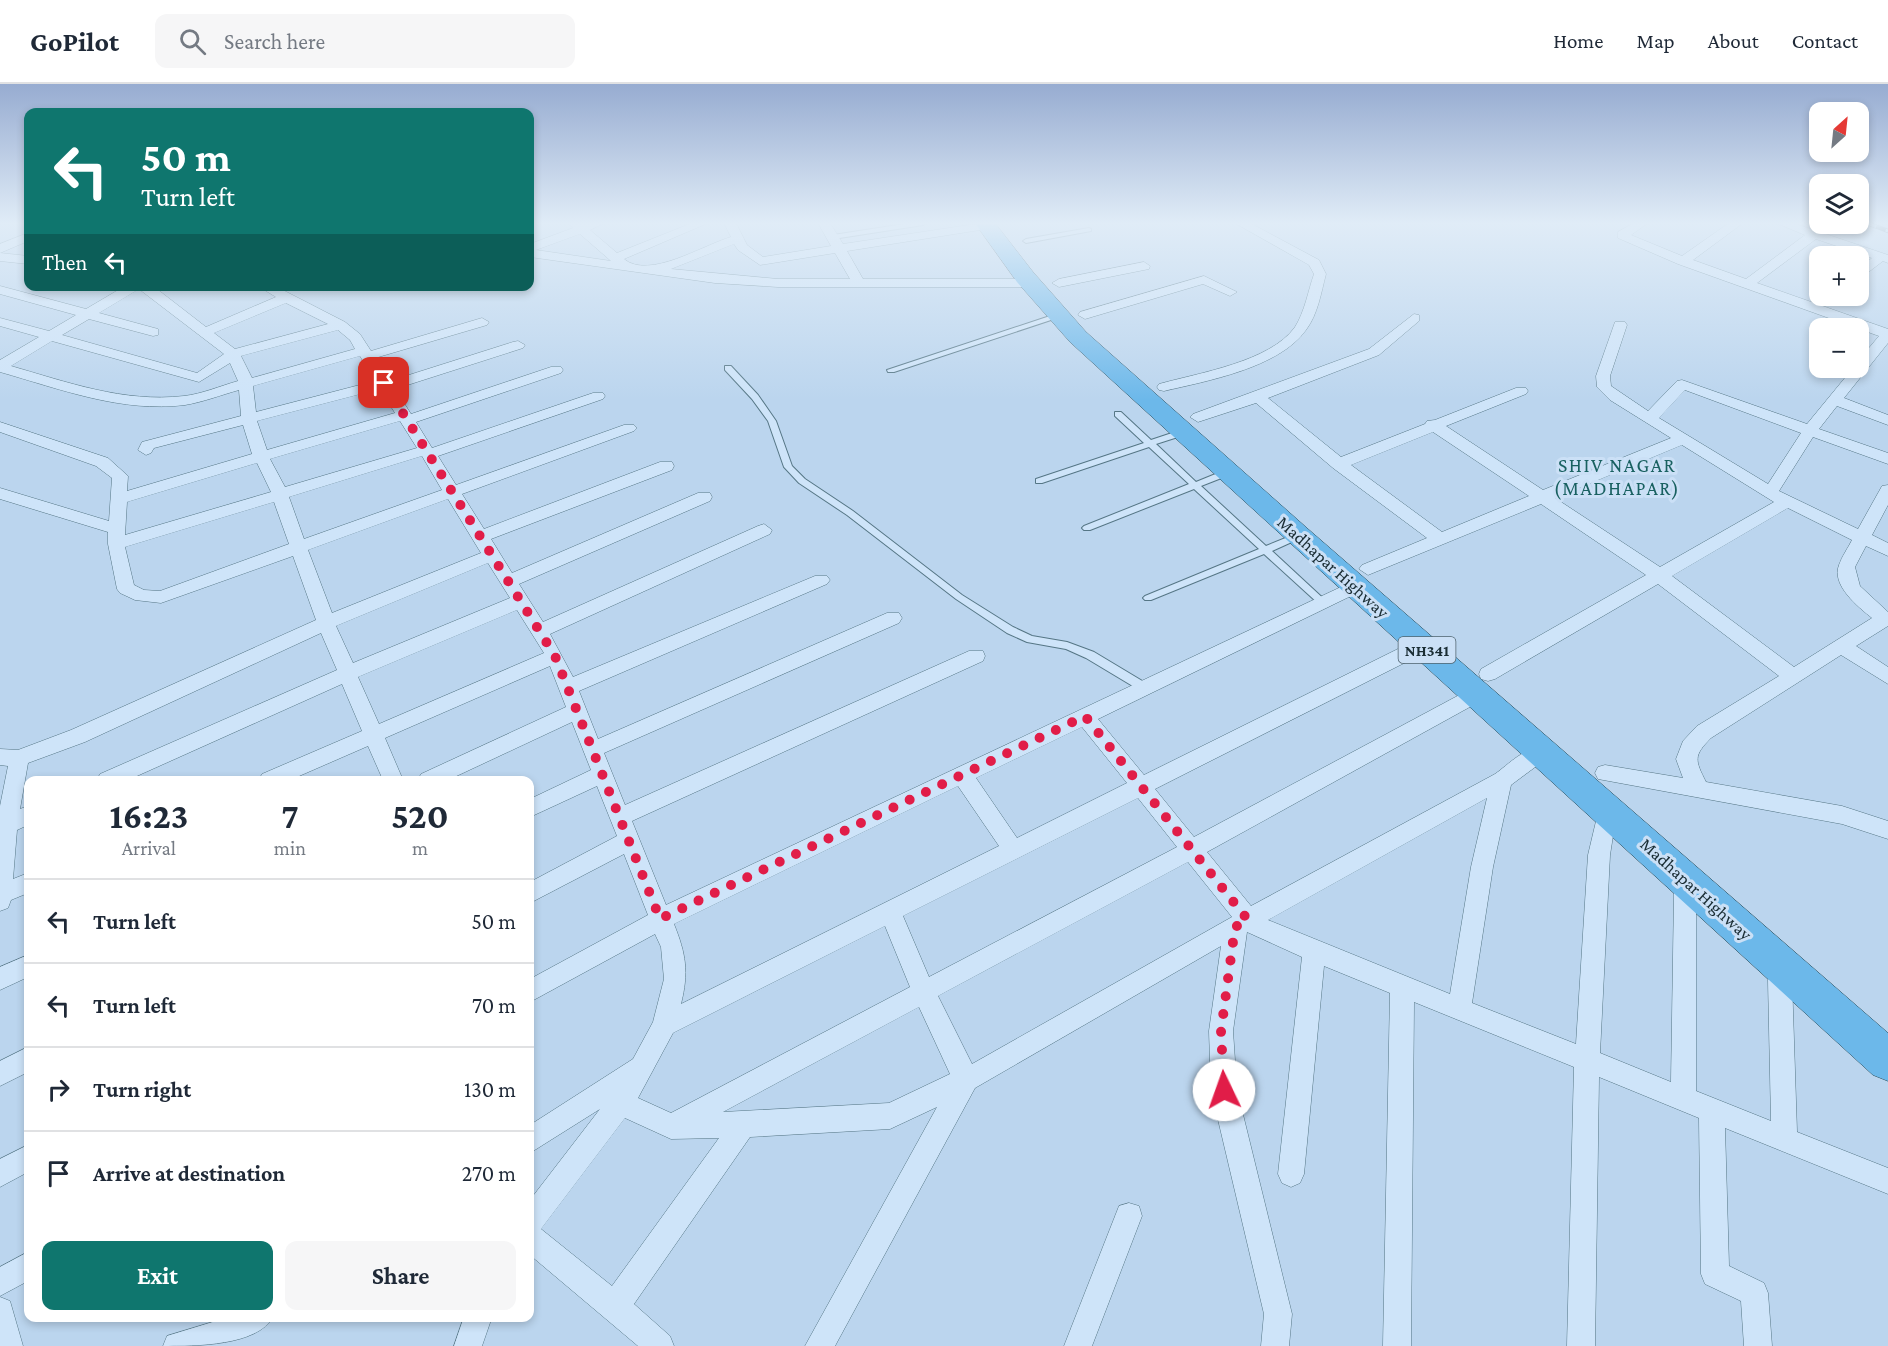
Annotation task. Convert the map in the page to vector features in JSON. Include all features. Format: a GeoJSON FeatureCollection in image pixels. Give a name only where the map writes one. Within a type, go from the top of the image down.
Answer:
{"type":"FeatureCollection","features":[{"type":"Feature","properties":{"kind":"highway","name":"Madhapar Highway"},"geometry":{"type":"LineString","coordinates":[[1029,282],[1087,345],[1888,1060]]}},
{"type":"Feature","properties":{"kind":"highway","name":"Madhapar Highway"},"geometry":{"type":"LineString","coordinates":[[1047,282],[1093,334],[1334,549],[1888,1034]]}},
{"type":"Feature","properties":{"kind":"street"},"geometry":{"type":"LineString","coordinates":[[756,282],[1023,283]]}},
{"type":"Feature","properties":{"kind":"street"},"geometry":{"type":"LineString","coordinates":[[1059,283],[1065,282]]}},
{"type":"Feature","properties":{"kind":"street"},"geometry":{"type":"LineString","coordinates":[[1085,315],[1198,282]]}},
{"type":"Feature","properties":{"kind":"street"},"geometry":{"type":"LineString","coordinates":[[1208,282],[1230,292]]}},
{"type":"Feature","properties":{"kind":"street"},"geometry":{"type":"LineString","coordinates":[[1164,387],[1272,352],[1296,334],[1308,313],[1318,282]]}},
{"type":"Feature","properties":{"kind":"street"},"geometry":{"type":"LineString","coordinates":[[1746,282],[1826,305],[1888,334],[1811,429],[1770,493]]}},
{"type":"Feature","properties":{"kind":"street"},"geometry":{"type":"LineString","coordinates":[[0,290],[153,332]]}},
{"type":"Feature","properties":{"kind":"street"},"geometry":{"type":"LineString","coordinates":[[0,367],[127,291]]}},
{"type":"Feature","properties":{"kind":"street"},"geometry":{"type":"LineString","coordinates":[[150,291],[233,354],[246,383],[249,420],[261,458],[280,492],[297,546],[326,623],[391,776]]}},
{"type":"Feature","properties":{"kind":"street"},"geometry":{"type":"LineString","coordinates":[[273,291],[340,325],[356,337],[555,656],[672,947],[676,979],[664,1024],[643,1067],[621,1102],[534,1216]]}},
{"type":"Feature","properties":{"kind":"street"},"geometry":{"type":"LineString","coordinates":[[203,333],[286,298]]}},
{"type":"Feature","properties":{"kind":"street"},"geometry":{"type":"LineString","coordinates":[[1198,417],[1258,397],[1374,352],[1414,318]]}},
{"type":"Feature","properties":{"kind":"street"},"geometry":{"type":"LineString","coordinates":[[0,322],[199,378],[233,354],[340,325]]}},
{"type":"Feature","properties":{"kind":"street"},"geometry":{"type":"LineString","coordinates":[[0,367],[125,402],[158,404],[187,400],[482,322]]}},
{"type":"Feature","properties":{"kind":"street"},"geometry":{"type":"LineString","coordinates":[[1620,325],[1603,376],[1604,387],[1615,398],[1680,440],[1786,502],[1888,550]]}},
{"type":"Feature","properties":{"kind":"street"},"geometry":{"type":"LineString","coordinates":[[146,450],[147,446],[385,385],[518,345]]}},
{"type":"Feature","properties":{"kind":"street"},"geometry":{"type":"LineString","coordinates":[[121,498],[406,418],[556,370]]}},
{"type":"Feature","properties":{"kind":"street"},"geometry":{"type":"LineString","coordinates":[[1649,419],[1682,384],[1811,429],[1888,459]]}},
{"type":"Feature","properties":{"kind":"street"},"geometry":{"type":"LineString","coordinates":[[1339,464],[1432,424],[1521,391]]}},
{"type":"Feature","properties":{"kind":"street"},"geometry":{"type":"LineString","coordinates":[[0,494],[116,537],[427,452],[598,396]]}},
{"type":"Feature","properties":{"kind":"street"},"geometry":{"type":"LineString","coordinates":[[1258,397],[1339,464],[1440,539]]}},
{"type":"Feature","properties":{"kind":"street"},"geometry":{"type":"LineString","coordinates":[[1835,400],[1888,420]]}},
{"type":"Feature","properties":{"kind":"street"},"geometry":{"type":"LineString","coordinates":[[1432,424],[1540,499],[1659,576],[1793,676]]}},
{"type":"Feature","properties":{"kind":"street"},"geometry":{"type":"LineString","coordinates":[[0,427],[102,462],[120,476],[121,498],[116,537],[126,589],[141,596],[162,597],[297,546],[453,494],[629,428]]}},
{"type":"Feature","properties":{"kind":"street"},"geometry":{"type":"LineString","coordinates":[[1368,568],[1680,440]]}},
{"type":"Feature","properties":{"kind":"street"},"geometry":{"type":"LineString","coordinates":[[480,537],[666,466]]}},
{"type":"Feature","properties":{"kind":"street"},"geometry":{"type":"LineString","coordinates":[[1699,789],[1686,762],[1689,746],[1704,732],[1840,645],[1887,620],[1857,596],[1846,580],[1846,567],[1888,490]]}},
{"type":"Feature","properties":{"kind":"street"},"geometry":{"type":"LineString","coordinates":[[508,582],[704,497]]}},
{"type":"Feature","properties":{"kind":"street"},"geometry":{"type":"LineString","coordinates":[[1488,674],[1786,502]]}},
{"type":"Feature","properties":{"kind":"street"},"geometry":{"type":"LineString","coordinates":[[539,631],[764,530]]}},
{"type":"Feature","properties":{"kind":"street"},"geometry":{"type":"LineString","coordinates":[[1,898],[7,825],[9,757],[78,736],[326,623],[492,555]]}},
{"type":"Feature","properties":{"kind":"street"},"geometry":{"type":"LineString","coordinates":[[567,688],[821,580]]}},
{"type":"Feature","properties":{"kind":"street"},"geometry":{"type":"LineString","coordinates":[[534,989],[660,919],[1349,590]]}},
{"type":"Feature","properties":{"kind":"street"},"geometry":{"type":"LineString","coordinates":[[116,776],[348,673],[520,601]]}},
{"type":"Feature","properties":{"kind":"street"},"geometry":{"type":"LineString","coordinates":[[592,750],[893,618]]}},
{"type":"Feature","properties":{"kind":"street"},"geometry":{"type":"LineString","coordinates":[[1840,645],[1888,677]]}},
{"type":"Feature","properties":{"kind":"street"},"geometry":{"type":"LineString","coordinates":[[664,1024],[1415,649]]}},
{"type":"Feature","properties":{"kind":"street"},"geometry":{"type":"LineString","coordinates":[[278,776],[555,656]]}},
{"type":"Feature","properties":{"kind":"street"},"geometry":{"type":"LineString","coordinates":[[619,817],[976,656]]}},
{"type":"Feature","properties":{"kind":"street"},"geometry":{"type":"LineString","coordinates":[[671,1126],[1192,849],[1470,698]]}},
{"type":"Feature","properties":{"kind":"street"},"geometry":{"type":"LineString","coordinates":[[437,776],[577,711]]}},
{"type":"Feature","properties":{"kind":"street"},"geometry":{"type":"LineString","coordinates":[[1085,716],[1192,849],[1241,923],[1888,1182]]}},
{"type":"Feature","properties":{"kind":"street"},"geometry":{"type":"LineString","coordinates":[[621,1102],[671,1126],[890,1116],[966,1079],[1241,923],[1502,780],[1535,756]]}},
{"type":"Feature","properties":{"kind":"street"},"geometry":{"type":"LineString","coordinates":[[1605,773],[1842,815],[1888,830]]}},
{"type":"Feature","properties":{"kind":"street"},"geometry":{"type":"LineString","coordinates":[[534,806],[602,774]]}},
{"type":"Feature","properties":{"kind":"street"},"geometry":{"type":"LineString","coordinates":[[962,776],[1014,850]]}},
{"type":"Feature","properties":{"kind":"street"},"geometry":{"type":"LineString","coordinates":[[1459,1011],[1482,867],[1502,780]]}},
{"type":"Feature","properties":{"kind":"street"},"geometry":{"type":"LineString","coordinates":[[7,825],[24,817]]}},
{"type":"Feature","properties":{"kind":"street"},"geometry":{"type":"LineString","coordinates":[[1581,1346],[1587,1061],[1599,855],[1604,823]]}},
{"type":"Feature","properties":{"kind":"street"},"geometry":{"type":"LineString","coordinates":[[534,890],[628,840]]}},
{"type":"Feature","properties":{"kind":"street"},"geometry":{"type":"LineString","coordinates":[[1,898],[24,885]]}},
{"type":"Feature","properties":{"kind":"street"},"geometry":{"type":"LineString","coordinates":[[1683,1099],[1685,894]]}},
{"type":"Feature","properties":{"kind":"street"},"geometry":{"type":"LineString","coordinates":[[890,912],[924,992],[966,1079]]}},
{"type":"Feature","properties":{"kind":"street"},"geometry":{"type":"LineString","coordinates":[[1241,923],[1221,1031],[1224,1090],[1278,1314],[1275,1346]]}},
{"type":"Feature","properties":{"kind":"street"},"geometry":{"type":"LineString","coordinates":[[1291,1174],[1314,951]]}},
{"type":"Feature","properties":{"kind":"street"},"geometry":{"type":"LineString","coordinates":[[0,979],[24,968]]}},
{"type":"Feature","properties":{"kind":"street"},"geometry":{"type":"LineString","coordinates":[[1780,980],[1784,1139]]}},
{"type":"Feature","properties":{"kind":"street"},"geometry":{"type":"LineString","coordinates":[[1397,1346],[1402,987]]}},
{"type":"Feature","properties":{"kind":"street"},"geometry":{"type":"LineString","coordinates":[[0,1074],[24,1061]]}},
{"type":"Feature","properties":{"kind":"street"},"geometry":{"type":"LineString","coordinates":[[534,1137],[643,1067]]}},
{"type":"Feature","properties":{"kind":"street"},"geometry":{"type":"LineString","coordinates":[[819,1346],[966,1079]]}},
{"type":"Feature","properties":{"kind":"street"},"geometry":{"type":"LineString","coordinates":[[1712,1111],[1715,1274],[1754,1293],[1758,1346]]}},
{"type":"Feature","properties":{"kind":"street"},"geometry":{"type":"LineString","coordinates":[[615,1306],[744,1124]]}},
{"type":"Feature","properties":{"kind":"street"},"geometry":{"type":"LineString","coordinates":[[0,1173],[24,1160]]}},
{"type":"Feature","properties":{"kind":"street"},"geometry":{"type":"LineString","coordinates":[[1078,1346],[1129,1216]]}},
{"type":"Feature","properties":{"kind":"street"},"geometry":{"type":"LineString","coordinates":[[534,1241],[615,1306],[660,1346]]}},
{"type":"Feature","properties":{"kind":"street"},"geometry":{"type":"LineString","coordinates":[[0,1282],[24,1268]]}},
{"type":"Feature","properties":{"kind":"street"},"geometry":{"type":"LineString","coordinates":[[0,1311],[9,1346]]}},
{"type":"Feature","properties":{"kind":"street"},"geometry":{"type":"LineString","coordinates":[[468,1346],[476,1322]]}},
{"type":"Feature","properties":{"kind":"street"},"geometry":{"type":"LineString","coordinates":[[177,1346],[246,1330]]}},
{"type":"Feature","properties":{"kind":"lane"},"geometry":{"type":"LineString","coordinates":[[891,370],[1053,318]]}},
{"type":"Feature","properties":{"kind":"lane"},"geometry":{"type":"LineString","coordinates":[[728,368],[755,397],[772,421],[788,467],[802,481],[850,513],[959,597],[1010,630],[1030,639],[1067,646],[1090,655],[1145,688]]}},
{"type":"Feature","properties":{"kind":"lane"},"geometry":{"type":"LineString","coordinates":[[1118,414],[1323,603]]}},
{"type":"Feature","properties":{"kind":"lane"},"geometry":{"type":"LineString","coordinates":[[1039,481],[1178,434]]}},
{"type":"Feature","properties":{"kind":"lane"},"geometry":{"type":"LineString","coordinates":[[1087,528],[1221,475]]}},
{"type":"Feature","properties":{"kind":"lane"},"geometry":{"type":"LineString","coordinates":[[1148,598],[1291,539]]}},
{"type":"Feature","properties":{"kind":"district","name":"SHIV NAGAR (MADHAPAR)"},"geometry":{"type":"Point","coordinates":[1617,476]}},
{"type":"Feature","properties":{"kind":"route"},"geometry":{"type":"LineString","coordinates":[[384,383],[555,656],[660,919],[1085,716],[1248,920],[1235,927],[1221,1031],[1224,1090]]}}]}
